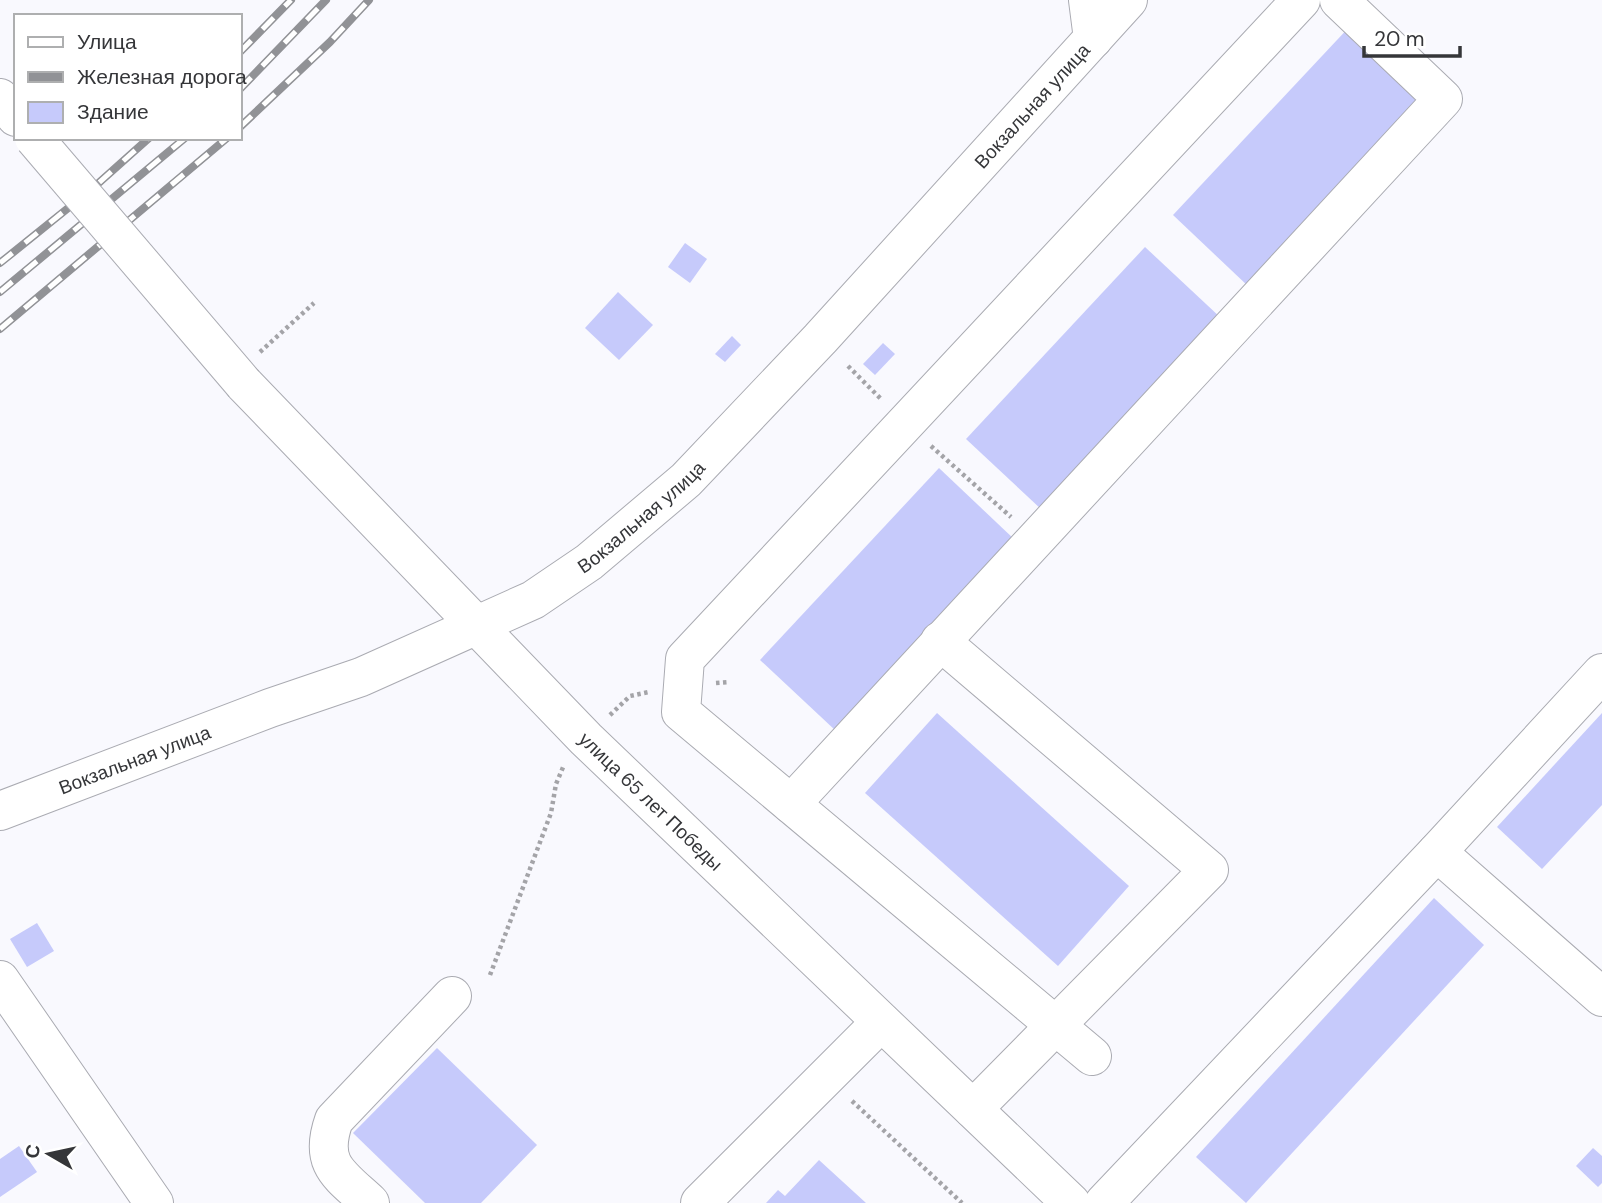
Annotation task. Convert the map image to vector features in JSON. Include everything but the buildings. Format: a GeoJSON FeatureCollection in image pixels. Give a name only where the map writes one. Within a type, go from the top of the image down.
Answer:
{"type":"FeatureCollection","features":[{"type":"Feature","properties":{"kind":"street"},"geometry":{"type":"LineString","coordinates":[[1088,0],[1093,39]]}},
{"type":"Feature","properties":{"kind":"street","name":"Вокзальная улица"},"geometry":{"type":"LineString","coordinates":[[0,811],[270,708],[361,677],[533,600],[589,562],[685,480],[820,339],[1128,0]]}},
{"type":"Feature","properties":{"kind":"street"},"geometry":{"type":"LineString","coordinates":[[1092,1056],[681,712],[685,659],[1301,0]]}},
{"type":"Feature","properties":{"kind":"street"},"geometry":{"type":"LineString","coordinates":[[792,804],[1443,99],[1339,0]]}},
{"type":"Feature","properties":{"kind":"street"},"geometry":{"type":"LineString","coordinates":[[0,98],[14,115]]}},
{"type":"Feature","properties":{"kind":"street","name":"улица 65 лет Победы"},"geometry":{"type":"LineString","coordinates":[[36,140],[249,371],[478,626],[586,739],[1071,1203]]}},
{"type":"Feature","properties":{"kind":"street"},"geometry":{"type":"LineString","coordinates":[[940,641],[1209,870],[973,1110]]}},
{"type":"Feature","properties":{"kind":"street"},"geometry":{"type":"LineString","coordinates":[[1104,1203],[1437,852],[1602,673]]}},
{"type":"Feature","properties":{"kind":"street"},"geometry":{"type":"LineString","coordinates":[[1437,852],[1602,997]]}},
{"type":"Feature","properties":{"kind":"street"},"geometry":{"type":"LineString","coordinates":[[0,980],[154,1203]]}},
{"type":"Feature","properties":{"kind":"street"},"geometry":{"type":"LineString","coordinates":[[370,1203],[331,1164],[327,1149],[334,1120],[452,996]]}},
{"type":"Feature","properties":{"kind":"street"},"geometry":{"type":"LineString","coordinates":[[700,1203],[881,1022]]}},
{"type":"Feature","properties":{"kind":"path"},"geometry":{"type":"LineString","coordinates":[[249,371],[314,303]]}},
{"type":"Feature","properties":{"kind":"path"},"geometry":{"type":"LineString","coordinates":[[848,366],[906,423],[1035,539]]}},
{"type":"Feature","properties":{"kind":"path"},"geometry":{"type":"LineString","coordinates":[[490,975],[551,813],[556,784],[565,762],[630,696],[683,686],[729,682]]}},
{"type":"Feature","properties":{"kind":"path"},"geometry":{"type":"LineString","coordinates":[[826,1077],[962,1203]]}},
{"type":"Feature","properties":{"kind":"railway"},"geometry":{"type":"LineString","coordinates":[[242,50],[291,0]]}},
{"type":"Feature","properties":{"kind":"railway"},"geometry":{"type":"LineString","coordinates":[[242,87],[326,0]]}},
{"type":"Feature","properties":{"kind":"railway"},"geometry":{"type":"LineString","coordinates":[[242,125],[330,42],[369,0]]}},
{"type":"Feature","properties":{"kind":"railway"},"geometry":{"type":"LineString","coordinates":[[0,263],[93,188],[147,140]]}},
{"type":"Feature","properties":{"kind":"railway"},"geometry":{"type":"LineString","coordinates":[[0,292],[183,140]]}},
{"type":"Feature","properties":{"kind":"railway"},"geometry":{"type":"LineString","coordinates":[[0,329],[225,140]]}}]}
